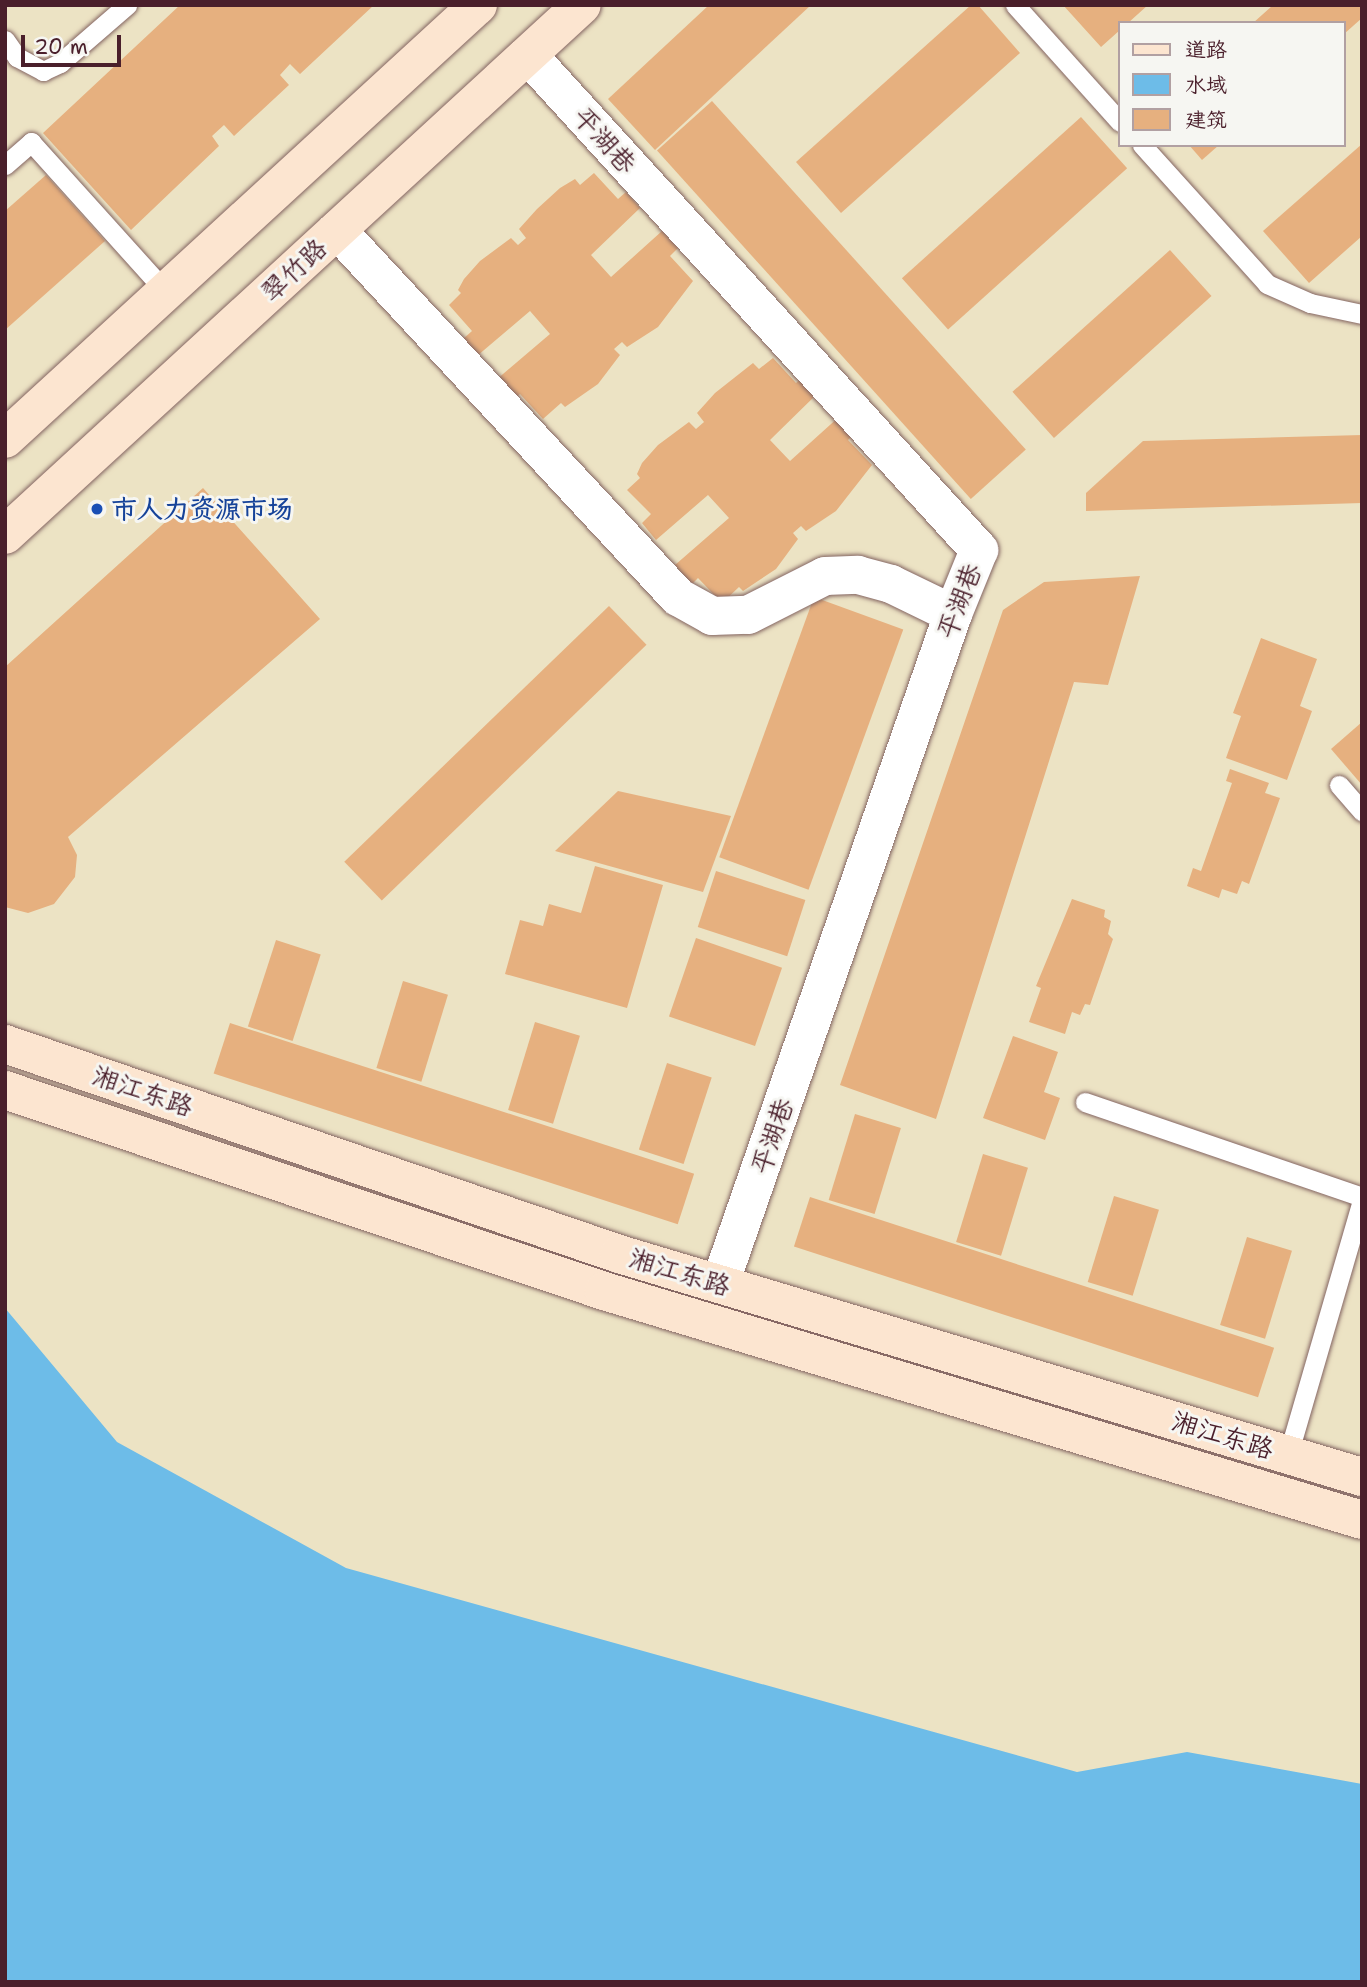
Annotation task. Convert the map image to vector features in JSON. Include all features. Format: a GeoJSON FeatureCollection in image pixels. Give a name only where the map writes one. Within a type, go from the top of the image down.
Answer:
{"type":"FeatureCollection","features":[{"type":"Feature","properties":{"kind":"main road","name":"翠竹路"},"geometry":{"type":"LineString","coordinates":[[5,535],[582,5]]}},
{"type":"Feature","properties":{"kind":"main road"},"geometry":{"type":"LineString","coordinates":[[5,439],[470,8]]}},
{"type":"Feature","properties":{"kind":"main road","name":"湘江东路"},"geometry":{"type":"LineString","coordinates":[[5,1044],[720,1284],[1362,1477]]}},
{"type":"Feature","properties":{"kind":"main road","name":"湘江东路"},"geometry":{"type":"LineString","coordinates":[[5,1090],[604,1291],[1362,1520]]}},
{"type":"Feature","properties":{"kind":"street","name":"平湖巷"},"geometry":{"type":"LineString","coordinates":[[528,55],[979,550],[953,614],[720,1284]]}},
{"type":"Feature","properties":{"kind":"street"},"geometry":{"type":"LineString","coordinates":[[337,230],[678,597],[712,616],[748,615],[825,576],[858,575],[891,584],[953,614]]}},
{"type":"Feature","properties":{"kind":"lane"},"geometry":{"type":"LineString","coordinates":[[5,40],[17,57],[43,71],[60,63],[127,5]]}},
{"type":"Feature","properties":{"kind":"lane"},"geometry":{"type":"LineString","coordinates":[[1015,5],[1118,120]]}},
{"type":"Feature","properties":{"kind":"lane"},"geometry":{"type":"LineString","coordinates":[[5,165],[31,142],[166,292]]}},
{"type":"Feature","properties":{"kind":"lane"},"geometry":{"type":"LineString","coordinates":[[1144,147],[1267,285],[1297,299],[1362,314]]}},
{"type":"Feature","properties":{"kind":"lane"},"geometry":{"type":"LineString","coordinates":[[1339,785],[1362,811]]}},
{"type":"Feature","properties":{"kind":"lane"},"geometry":{"type":"LineString","coordinates":[[1085,1102],[1362,1198],[1288,1455]]}},
{"type":"Feature","properties":{"kind":"water"},"geometry":{"type":"Polygon","coordinates":[[[5,1308],[117,1442],[346,1568],[1077,1772],[1187,1752],[1362,1784],[1362,1982],[5,1982],[5,1308]]]}},
{"type":"Feature","properties":{"kind":"building"},"geometry":{"type":"Polygon","coordinates":[[[180,5],[374,5],[300,74],[290,64],[280,75],[289,85],[234,136],[224,125],[212,136],[219,146],[131,230],[43,133],[180,5]]]}},
{"type":"Feature","properties":{"kind":"building"},"geometry":{"type":"Polygon","coordinates":[[[709,5],[811,5],[655,150],[608,99],[709,5]]]}},
{"type":"Feature","properties":{"kind":"building"},"geometry":{"type":"Polygon","coordinates":[[[971,5],[978,5],[1020,53],[841,213],[796,162],[971,5]]]}},
{"type":"Feature","properties":{"kind":"building"},"geometry":{"type":"Polygon","coordinates":[[[1063,5],[1148,5],[1130,21],[1118,21],[1118,32],[1101,47],[1063,5]]]}},
{"type":"Feature","properties":{"kind":"building"},"geometry":{"type":"Polygon","coordinates":[[[1273,5],[1362,5],[1362,18],[1346,32],[1346,21],[1255,21],[1273,5]]]}},
{"type":"Feature","properties":{"kind":"building"},"geometry":{"type":"Polygon","coordinates":[[[712,101],[1026,450],[971,499],[657,151],[712,101]]]}},
{"type":"Feature","properties":{"kind":"building"},"geometry":{"type":"Polygon","coordinates":[[[1081,117],[1127,168],[948,330],[902,278],[1081,117]]]}},
{"type":"Feature","properties":{"kind":"building"},"geometry":{"type":"Polygon","coordinates":[[[1362,144],[1362,236],[1309,283],[1263,231],[1362,144]]]}},
{"type":"Feature","properties":{"kind":"building"},"geometry":{"type":"Polygon","coordinates":[[[1191,147],[1217,147],[1202,160],[1191,147]]]}},
{"type":"Feature","properties":{"kind":"building"},"geometry":{"type":"Polygon","coordinates":[[[594,173],[618,199],[626,192],[640,208],[591,255],[611,277],[662,231],[678,248],[670,256],[693,281],[658,327],[627,347],[622,342],[614,349],[620,355],[598,384],[565,407],[561,403],[543,419],[520,394],[513,400],[496,380],[550,334],[530,311],[477,356],[463,339],[472,331],[449,305],[461,293],[458,290],[464,279],[480,261],[511,238],[518,245],[526,238],[519,229],[560,188],[575,179],[580,185],[594,173]]]}},
{"type":"Feature","properties":{"kind":"building"},"geometry":{"type":"Polygon","coordinates":[[[46,175],[105,241],[5,330],[5,211],[46,175]]]}},
{"type":"Feature","properties":{"kind":"building"},"geometry":{"type":"Polygon","coordinates":[[[1170,250],[1211,296],[1054,438],[1012,392],[1170,250]]]}},
{"type":"Feature","properties":{"kind":"building"},"geometry":{"type":"Polygon","coordinates":[[[773,358],[796,383],[804,376],[819,392],[770,440],[790,461],[841,415],[856,432],[848,440],[872,465],[836,511],[806,531],[801,526],[793,533],[798,539],[776,569],[743,591],[739,587],[722,603],[698,578],[692,584],[675,565],[729,518],[708,495],[656,540],[642,523],[651,514],[627,490],[640,478],[637,474],[642,463],[658,445],[689,422],[696,429],[704,422],[697,413],[715,393],[753,363],[759,369],[773,358]]]}},
{"type":"Feature","properties":{"kind":"building"},"geometry":{"type":"Polygon","coordinates":[[[1362,435],[1362,503],[1086,511],[1086,493],[1143,441],[1362,435]]]}},
{"type":"Feature","properties":{"kind":"building"},"geometry":{"type":"Polygon","coordinates":[[[203,488],[320,619],[68,837],[77,855],[75,877],[54,904],[28,913],[5,907],[5,667],[203,488]]]}},
{"type":"Feature","properties":{"kind":"building"},"geometry":{"type":"Polygon","coordinates":[[[1140,576],[1108,685],[1074,682],[936,1119],[840,1085],[1003,610],[1044,582],[1140,576]]]}},
{"type":"Feature","properties":{"kind":"building"},"geometry":{"type":"Polygon","coordinates":[[[814,597],[903,629],[809,890],[719,857],[814,597]]]}},
{"type":"Feature","properties":{"kind":"building"},"geometry":{"type":"Polygon","coordinates":[[[609,606],[647,645],[382,900],[344,862],[609,606]]]}},
{"type":"Feature","properties":{"kind":"building"},"geometry":{"type":"Polygon","coordinates":[[[1261,638],[1317,659],[1300,706],[1312,711],[1287,780],[1226,758],[1241,716],[1233,713],[1261,638]]]}},
{"type":"Feature","properties":{"kind":"building"},"geometry":{"type":"Polygon","coordinates":[[[1362,722],[1362,785],[1331,749],[1362,722]]]}},
{"type":"Feature","properties":{"kind":"building"},"geometry":{"type":"Polygon","coordinates":[[[1230,769],[1269,783],[1265,793],[1280,798],[1249,884],[1242,881],[1237,894],[1222,889],[1219,898],[1187,886],[1193,868],[1201,871],[1232,783],[1226,781],[1230,769]]]}},
{"type":"Feature","properties":{"kind":"building"},"geometry":{"type":"Polygon","coordinates":[[[618,791],[731,816],[703,892],[555,851],[618,791]]]}},
{"type":"Feature","properties":{"kind":"building"},"geometry":{"type":"Polygon","coordinates":[[[595,866],[663,885],[627,1008],[505,974],[520,920],[543,926],[549,904],[581,913],[595,866]]]}},
{"type":"Feature","properties":{"kind":"building"},"geometry":{"type":"Polygon","coordinates":[[[716,871],[805,900],[787,956],[698,927],[716,871]]]}},
{"type":"Feature","properties":{"kind":"building"},"geometry":{"type":"Polygon","coordinates":[[[1072,899],[1105,910],[1104,917],[1111,921],[1108,934],[1113,939],[1090,1005],[1085,1004],[1080,1015],[1072,1012],[1065,1034],[1029,1022],[1041,988],[1036,986],[1072,899]]]}},
{"type":"Feature","properties":{"kind":"building"},"geometry":{"type":"Polygon","coordinates":[[[696,938],[782,968],[755,1046],[669,1016],[696,938]]]}},
{"type":"Feature","properties":{"kind":"building"},"geometry":{"type":"Polygon","coordinates":[[[276,940],[321,955],[293,1041],[248,1027],[276,940]]]}},
{"type":"Feature","properties":{"kind":"building"},"geometry":{"type":"Polygon","coordinates":[[[403,981],[448,995],[421,1082],[376,1068],[403,981]]]}},
{"type":"Feature","properties":{"kind":"building"},"geometry":{"type":"Polygon","coordinates":[[[535,1022],[580,1036],[553,1124],[508,1110],[535,1022]]]}},
{"type":"Feature","properties":{"kind":"building"},"geometry":{"type":"Polygon","coordinates":[[[230,1023],[694,1174],[678,1224],[214,1073],[230,1023]]]}},
{"type":"Feature","properties":{"kind":"building"},"geometry":{"type":"Polygon","coordinates":[[[1013,1036],[1058,1052],[1044,1092],[1060,1098],[1045,1140],[983,1118],[1013,1036]]]}},
{"type":"Feature","properties":{"kind":"building"},"geometry":{"type":"Polygon","coordinates":[[[667,1063],[712,1078],[684,1164],[639,1150],[667,1063]]]}},
{"type":"Feature","properties":{"kind":"building"},"geometry":{"type":"Polygon","coordinates":[[[855,1114],[901,1128],[875,1214],[829,1200],[855,1114]]]}},
{"type":"Feature","properties":{"kind":"building"},"geometry":{"type":"Polygon","coordinates":[[[983,1154],[1028,1168],[1001,1256],[956,1242],[983,1154]]]}},
{"type":"Feature","properties":{"kind":"building"},"geometry":{"type":"Polygon","coordinates":[[[1114,1196],[1159,1210],[1133,1296],[1088,1282],[1114,1196]]]}},
{"type":"Feature","properties":{"kind":"building"},"geometry":{"type":"Polygon","coordinates":[[[810,1197],[1274,1348],[1258,1397],[794,1246],[810,1197]]]}},
{"type":"Feature","properties":{"kind":"building"},"geometry":{"type":"Polygon","coordinates":[[[1247,1237],[1292,1251],[1265,1339],[1220,1325],[1247,1237]]]}},
{"type":"Feature","properties":{"kind":"place","name":"市人力资源市场"},"geometry":{"type":"Point","coordinates":[97,509]}}]}
